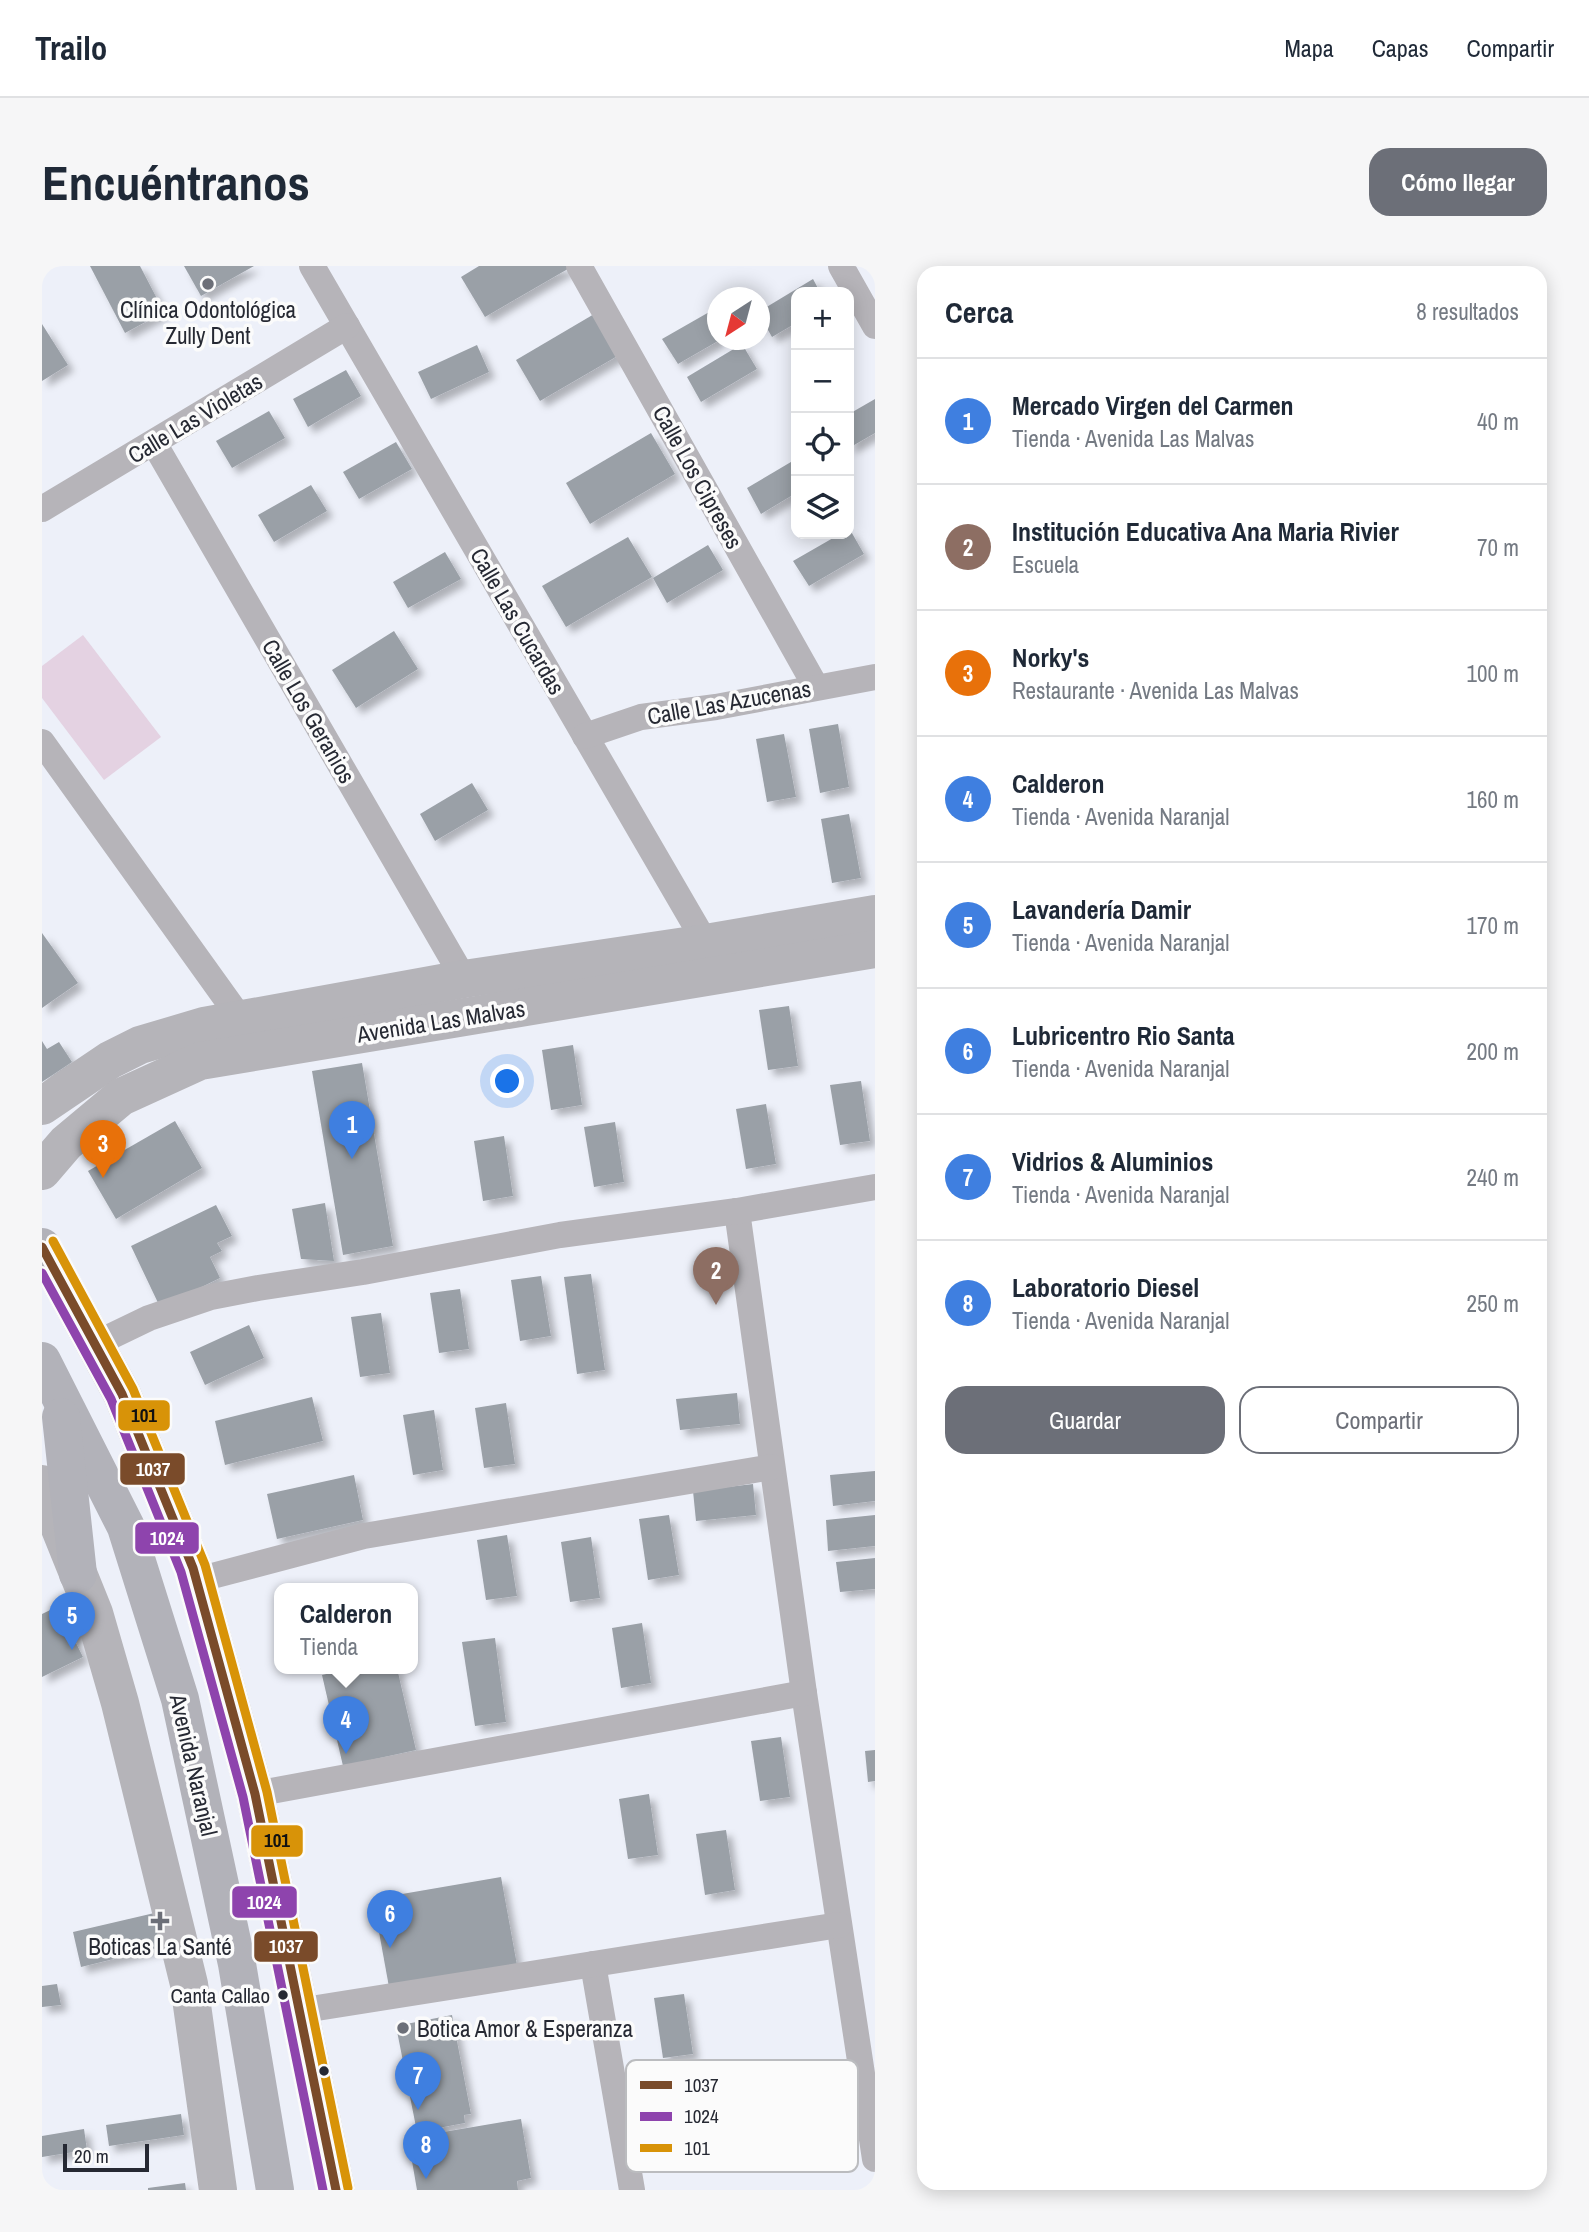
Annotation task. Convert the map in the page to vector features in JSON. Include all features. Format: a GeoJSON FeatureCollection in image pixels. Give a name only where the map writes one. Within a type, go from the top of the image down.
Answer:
{"type":"FeatureCollection","features":[{"type":"Feature","properties":{"kind":"highway"},"geometry":{"type":"LineString","coordinates":[[42,1247],[122,1394],[197,1580],[256,1794],[335,2190]]}},
{"type":"Feature","properties":{"kind":"highway"},"geometry":{"type":"LineString","coordinates":[[50,1378],[78,1574]]}},
{"type":"Feature","properties":{"kind":"highway","name":"Avenida Naranjal"},"geometry":{"type":"LineString","coordinates":[[50,1378],[126,1527],[180,1699],[237,1964],[275,2190]]}},
{"type":"Feature","properties":{"kind":"street","name":"Calle Las Cucardas"},"geometry":{"type":"LineString","coordinates":[[312,266],[715,959]]}},
{"type":"Feature","properties":{"kind":"street","name":"Calle Los Cipreses"},"geometry":{"type":"LineString","coordinates":[[579,266],[816,687]]}},
{"type":"Feature","properties":{"kind":"street"},"geometry":{"type":"LineString","coordinates":[[841,266],[875,326]]}},
{"type":"Feature","properties":{"kind":"street","name":"Calle Las Violetas"},"geometry":{"type":"LineString","coordinates":[[42,509],[347,326]]}},
{"type":"Feature","properties":{"kind":"street","name":"Calle Los Geranios"},"geometry":{"type":"LineString","coordinates":[[154,443],[464,979]]}},
{"type":"Feature","properties":{"kind":"street","name":"Calle Las Azucenas"},"geometry":{"type":"LineString","coordinates":[[585,736],[641,717],[716,707],[875,677]]}},
{"type":"Feature","properties":{"kind":"street"},"geometry":{"type":"LineString","coordinates":[[42,742],[262,1050]]}},
{"type":"Feature","properties":{"kind":"street","name":"Avenida Las Malvas"},"geometry":{"type":"LineString","coordinates":[[42,1171],[66,1143],[121,1097],[200,1061],[715,959],[875,914]]}},
{"type":"Feature","properties":{"kind":"street","name":"Avenida Las Malvas"},"geometry":{"type":"LineString","coordinates":[[42,1105],[110,1060],[140,1045],[204,1026],[241,1019],[464,979],[875,949]]}},
{"type":"Feature","properties":{"kind":"street"},"geometry":{"type":"LineString","coordinates":[[95,1344],[149,1318],[223,1295],[560,1235],[737,1211],[875,1187]]}},
{"type":"Feature","properties":{"kind":"street"},"geometry":{"type":"LineString","coordinates":[[737,1211],[804,1693],[875,2159]]}},
{"type":"Feature","properties":{"kind":"street"},"geometry":{"type":"LineString","coordinates":[[197,1580],[364,1536],[772,1467]]}},
{"type":"Feature","properties":{"kind":"street"},"geometry":{"type":"LineString","coordinates":[[42,1484],[94,1613],[120,1703],[188,1984],[218,2190]]}},
{"type":"Feature","properties":{"kind":"street"},"geometry":{"type":"LineString","coordinates":[[256,1794],[804,1693]]}},
{"type":"Feature","properties":{"kind":"street"},"geometry":{"type":"LineString","coordinates":[[298,2011],[839,1925]]}},
{"type":"Feature","properties":{"kind":"street"},"geometry":{"type":"LineString","coordinates":[[593,1964],[626,2155]]}},
{"type":"Feature","properties":{"kind":"street"},"geometry":{"type":"LineString","coordinates":[[629,2172],[632,2190]]}},
{"type":"Feature","properties":{"kind":"shaded area"},"geometry":{"type":"Polygon","coordinates":[[[83,635],[161,737],[104,780],[42,698],[42,666],[83,635]]]}},
{"type":"Feature","properties":{"kind":"building"},"geometry":{"type":"Polygon","coordinates":[[[90,266],[140,266],[164,312],[125,333],[90,266]]]}},
{"type":"Feature","properties":{"kind":"building","name":"Clínica Odontológica Zully Dent"},"geometry":{"type":"Polygon","coordinates":[[[184,266],[254,266],[201,296],[184,266]]]}},
{"type":"Feature","properties":{"kind":"building"},"geometry":{"type":"Polygon","coordinates":[[[479,266],[573,266],[485,317],[461,277],[479,266]]]}},
{"type":"Feature","properties":{"kind":"building"},"geometry":{"type":"Polygon","coordinates":[[[813,279],[817,287],[800,287],[813,279]]]}},
{"type":"Feature","properties":{"kind":"building"},"geometry":{"type":"Polygon","coordinates":[[[791,292],[791,326],[772,337],[770,334],[770,305],[791,292]]]}},
{"type":"Feature","properties":{"kind":"building"},"geometry":{"type":"Polygon","coordinates":[[[601,310],[626,351],[540,401],[516,360],[601,310]]]}},
{"type":"Feature","properties":{"kind":"building"},"geometry":{"type":"Polygon","coordinates":[[[707,313],[707,347],[678,364],[662,339],[707,313]]]}},
{"type":"Feature","properties":{"kind":"building"},"geometry":{"type":"Polygon","coordinates":[[[42,324],[68,365],[42,381],[42,324]]]}},
{"type":"Feature","properties":{"kind":"building"},"geometry":{"type":"Polygon","coordinates":[[[477,345],[489,372],[431,399],[418,372],[477,345]]]}},
{"type":"Feature","properties":{"kind":"building"},"geometry":{"type":"Polygon","coordinates":[[[732,350],[746,350],[757,369],[701,402],[687,377],[732,350]]]}},
{"type":"Feature","properties":{"kind":"building"},"geometry":{"type":"Polygon","coordinates":[[[346,370],[361,396],[308,427],[293,399],[346,370]]]}},
{"type":"Feature","properties":{"kind":"building"},"geometry":{"type":"Polygon","coordinates":[[[875,399],[875,433],[854,445],[854,413],[875,399]]]}},
{"type":"Feature","properties":{"kind":"building"},"geometry":{"type":"Polygon","coordinates":[[[269,411],[285,438],[232,468],[216,441],[269,411]]]}},
{"type":"Feature","properties":{"kind":"building"},"geometry":{"type":"Polygon","coordinates":[[[651,433],[675,474],[590,524],[566,483],[651,433]]]}},
{"type":"Feature","properties":{"kind":"building"},"geometry":{"type":"Polygon","coordinates":[[[396,442],[412,469],[359,499],[343,472],[396,442]]]}},
{"type":"Feature","properties":{"kind":"building"},"geometry":{"type":"Polygon","coordinates":[[[791,462],[791,496],[761,514],[747,488],[791,462]]]}},
{"type":"Feature","properties":{"kind":"building"},"geometry":{"type":"Polygon","coordinates":[[[311,485],[327,511],[274,542],[258,515],[311,485]]]}},
{"type":"Feature","properties":{"kind":"building"},"geometry":{"type":"Polygon","coordinates":[[[628,537],[652,577],[566,627],[542,586],[628,537]]]}},
{"type":"Feature","properties":{"kind":"building"},"geometry":{"type":"Polygon","coordinates":[[[854,537],[864,554],[809,586],[793,561],[831,539],[854,539],[854,537]]]}},
{"type":"Feature","properties":{"kind":"building"},"geometry":{"type":"Polygon","coordinates":[[[708,545],[723,570],[667,603],[653,578],[708,545]]]}},
{"type":"Feature","properties":{"kind":"building"},"geometry":{"type":"Polygon","coordinates":[[[445,552],[461,579],[408,608],[393,582],[445,552]]]}},
{"type":"Feature","properties":{"kind":"building"},"geometry":{"type":"Polygon","coordinates":[[[394,631],[418,669],[356,708],[332,670],[394,631]]]}},
{"type":"Feature","properties":{"kind":"building"},"geometry":{"type":"Polygon","coordinates":[[[838,724],[849,787],[820,793],[809,729],[838,724]]]}},
{"type":"Feature","properties":{"kind":"building"},"geometry":{"type":"Polygon","coordinates":[[[784,734],[796,797],[767,802],[756,739],[784,734]]]}},
{"type":"Feature","properties":{"kind":"building"},"geometry":{"type":"Polygon","coordinates":[[[472,783],[488,810],[435,841],[420,814],[472,783]]]}},
{"type":"Feature","properties":{"kind":"building"},"geometry":{"type":"Polygon","coordinates":[[[849,814],[861,878],[832,883],[821,819],[849,814]]]}},
{"type":"Feature","properties":{"kind":"building"},"geometry":{"type":"Polygon","coordinates":[[[42,933],[78,983],[42,1008],[42,933]]]}},
{"type":"Feature","properties":{"kind":"building"},"geometry":{"type":"Polygon","coordinates":[[[789,1006],[798,1066],[768,1070],[759,1010],[789,1006]]]}},
{"type":"Feature","properties":{"kind":"building"},"geometry":{"type":"Polygon","coordinates":[[[42,1041],[47,1049],[59,1042],[72,1062],[42,1082],[42,1041]]]}},
{"type":"Feature","properties":{"kind":"building"},"geometry":{"type":"Polygon","coordinates":[[[573,1045],[582,1105],[551,1110],[542,1050],[573,1045]]]}},
{"type":"Feature","properties":{"kind":"building"},"geometry":{"type":"Polygon","coordinates":[[[362,1063],[393,1246],[343,1255],[312,1071],[362,1063]]]}},
{"type":"Feature","properties":{"kind":"building"},"geometry":{"type":"Polygon","coordinates":[[[861,1081],[870,1141],[840,1145],[830,1085],[861,1081]]]}},
{"type":"Feature","properties":{"kind":"building"},"geometry":{"type":"Polygon","coordinates":[[[766,1104],[776,1164],[746,1169],[736,1109],[766,1104]]]}},
{"type":"Feature","properties":{"kind":"building"},"geometry":{"type":"Polygon","coordinates":[[[175,1121],[202,1168],[116,1219],[88,1171],[175,1121]]]}},
{"type":"Feature","properties":{"kind":"building"},"geometry":{"type":"Polygon","coordinates":[[[615,1122],[624,1182],[594,1187],[584,1127],[615,1122]]]}},
{"type":"Feature","properties":{"kind":"building"},"geometry":{"type":"Polygon","coordinates":[[[504,1136],[513,1196],[483,1201],[474,1141],[504,1136]]]}},
{"type":"Feature","properties":{"kind":"building"},"geometry":{"type":"Polygon","coordinates":[[[325,1203],[334,1261],[301,1259],[292,1209],[325,1203]]]}},
{"type":"Feature","properties":{"kind":"building"},"geometry":{"type":"Polygon","coordinates":[[[216,1205],[232,1236],[217,1243],[222,1251],[210,1257],[220,1278],[160,1307],[131,1246],[216,1205]]]}},
{"type":"Feature","properties":{"kind":"building"},"geometry":{"type":"Polygon","coordinates":[[[591,1274],[605,1370],[577,1374],[564,1277],[591,1274]]]}},
{"type":"Feature","properties":{"kind":"building"},"geometry":{"type":"Polygon","coordinates":[[[541,1276],[551,1336],[520,1341],[511,1280],[541,1276]]]}},
{"type":"Feature","properties":{"kind":"building"},"geometry":{"type":"Polygon","coordinates":[[[460,1289],[469,1349],[439,1353],[430,1293],[460,1289]]]}},
{"type":"Feature","properties":{"kind":"building"},"geometry":{"type":"Polygon","coordinates":[[[381,1313],[390,1373],[360,1377],[351,1317],[381,1313]]]}},
{"type":"Feature","properties":{"kind":"building"},"geometry":{"type":"Polygon","coordinates":[[[249,1325],[264,1358],[205,1385],[190,1352],[249,1325]]]}},
{"type":"Feature","properties":{"kind":"building"},"geometry":{"type":"Polygon","coordinates":[[[737,1393],[740,1424],[680,1430],[676,1399],[737,1393]]]}},
{"type":"Feature","properties":{"kind":"building"},"geometry":{"type":"Polygon","coordinates":[[[312,1397],[323,1441],[225,1465],[215,1421],[312,1397]]]}},
{"type":"Feature","properties":{"kind":"building"},"geometry":{"type":"Polygon","coordinates":[[[506,1403],[515,1464],[484,1468],[475,1408],[506,1403]]]}},
{"type":"Feature","properties":{"kind":"building"},"geometry":{"type":"Polygon","coordinates":[[[434,1410],[443,1470],[413,1475],[403,1415],[434,1410]]]}},
{"type":"Feature","properties":{"kind":"building"},"geometry":{"type":"Polygon","coordinates":[[[875,1471],[875,1501],[833,1506],[830,1475],[875,1471]]]}},
{"type":"Feature","properties":{"kind":"building"},"geometry":{"type":"Polygon","coordinates":[[[354,1475],[363,1520],[277,1539],[267,1494],[354,1475]]]}},
{"type":"Feature","properties":{"kind":"building"},"geometry":{"type":"Polygon","coordinates":[[[753,1484],[756,1515],[696,1521],[693,1491],[753,1484]]]}},
{"type":"Feature","properties":{"kind":"building"},"geometry":{"type":"Polygon","coordinates":[[[669,1515],[679,1575],[648,1580],[639,1519],[669,1515]]]}},
{"type":"Feature","properties":{"kind":"building"},"geometry":{"type":"Polygon","coordinates":[[[875,1515],[875,1546],[828,1551],[826,1520],[875,1515]]]}},
{"type":"Feature","properties":{"kind":"building"},"geometry":{"type":"Polygon","coordinates":[[[507,1535],[517,1596],[486,1600],[477,1540],[507,1535]]]}},
{"type":"Feature","properties":{"kind":"building"},"geometry":{"type":"Polygon","coordinates":[[[591,1537],[600,1598],[570,1602],[561,1542],[591,1537]]]}},
{"type":"Feature","properties":{"kind":"building"},"geometry":{"type":"Polygon","coordinates":[[[875,1558],[875,1589],[840,1592],[836,1562],[875,1558]]]}},
{"type":"Feature","properties":{"kind":"building"},"geometry":{"type":"Polygon","coordinates":[[[73,1599],[86,1625],[74,1639],[83,1657],[42,1677],[42,1614],[73,1599]]]}},
{"type":"Feature","properties":{"kind":"building"},"geometry":{"type":"Polygon","coordinates":[[[642,1623],[651,1683],[621,1688],[612,1628],[642,1623]]]}},
{"type":"Feature","properties":{"kind":"building"},"geometry":{"type":"Polygon","coordinates":[[[495,1638],[506,1722],[475,1726],[462,1642],[495,1638]]]}},
{"type":"Feature","properties":{"kind":"building"},"geometry":{"type":"Polygon","coordinates":[[[398,1674],[416,1750],[343,1766],[322,1675],[398,1674]]]}},
{"type":"Feature","properties":{"kind":"building"},"geometry":{"type":"Polygon","coordinates":[[[781,1737],[790,1797],[760,1801],[751,1741],[781,1737]]]}},
{"type":"Feature","properties":{"kind":"building"},"geometry":{"type":"Polygon","coordinates":[[[875,1750],[875,1781],[868,1782],[865,1751],[875,1750]]]}},
{"type":"Feature","properties":{"kind":"building"},"geometry":{"type":"Polygon","coordinates":[[[649,1794],[658,1855],[628,1859],[619,1799],[649,1794]]]}},
{"type":"Feature","properties":{"kind":"building"},"geometry":{"type":"Polygon","coordinates":[[[726,1830],[735,1890],[705,1895],[696,1834],[726,1830]]]}},
{"type":"Feature","properties":{"kind":"building"},"geometry":{"type":"Polygon","coordinates":[[[501,1877],[517,1965],[389,1987],[373,1899],[501,1877]]]}},
{"type":"Feature","properties":{"kind":"building"},"geometry":{"type":"Polygon","coordinates":[[[163,1911],[171,1945],[81,1967],[73,1932],[163,1911]]]}},
{"type":"Feature","properties":{"kind":"building"},"geometry":{"type":"Polygon","coordinates":[[[57,1984],[61,2005],[42,2007],[42,1986],[57,1984]]]}},
{"type":"Feature","properties":{"kind":"building"},"geometry":{"type":"Polygon","coordinates":[[[684,1994],[693,2054],[663,2058],[654,1998],[684,1994]]]}},
{"type":"Feature","properties":{"kind":"building"},"geometry":{"type":"Polygon","coordinates":[[[452,2015],[471,2114],[464,2115],[465,2123],[417,2132],[396,2026],[452,2015]]]}},
{"type":"Feature","properties":{"kind":"building"},"geometry":{"type":"Polygon","coordinates":[[[181,2114],[184,2135],[109,2146],[106,2125],[181,2114]]]}},
{"type":"Feature","properties":{"kind":"building"},"geometry":{"type":"Polygon","coordinates":[[[521,2119],[531,2178],[517,2181],[518,2190],[417,2190],[408,2138],[521,2119]]]}},
{"type":"Feature","properties":{"kind":"building"},"geometry":{"type":"Polygon","coordinates":[[[84,2129],[87,2150],[42,2157],[42,2136],[84,2129]]]}},
{"type":"Feature","properties":{"kind":"building"},"geometry":{"type":"Polygon","coordinates":[[[185,2183],[186,2190],[148,2190],[148,2188],[185,2183]]]}},
{"type":"Feature","properties":{"kind":"transit line","name":"101"},"geometry":{"type":"LineString","coordinates":[[53,1241],[133,1389],[205,1565],[267,1792],[348,2188]]}},
{"type":"Feature","properties":{"kind":"transit line","name":"1037"},"geometry":{"type":"LineString","coordinates":[[42,1247],[122,1394],[193,1568],[255,1794],[336,2190]]}},
{"type":"Feature","properties":{"kind":"transit line","name":"1024"},"geometry":{"type":"LineString","coordinates":[[42,1273],[111,1399],[181,1572],[243,1797],[323,2190]]}},
{"type":"Feature","properties":{"kind":"place","name":"Clínica Odontológica Zully Dent"},"geometry":{"type":"Point","coordinates":[208,284]}},
{"type":"Feature","properties":{"kind":"place","name":"Mercado Virgen del Carmen"},"geometry":{"type":"Point","coordinates":[352,1159]}},
{"type":"Feature","properties":{"kind":"place","name":"Norky's"},"geometry":{"type":"Point","coordinates":[103,1178]}},
{"type":"Feature","properties":{"kind":"place","name":"Institución Educativa Ana Maria Rivier"},"geometry":{"type":"Point","coordinates":[716,1305]}},
{"type":"Feature","properties":{"kind":"place","name":"Lavandería Damir"},"geometry":{"type":"Point","coordinates":[72,1650]}},
{"type":"Feature","properties":{"kind":"place","name":"Calderon"},"geometry":{"type":"Point","coordinates":[346,1754]}},
{"type":"Feature","properties":{"kind":"place","name":"Boticas La Santé"},"geometry":{"type":"Point","coordinates":[160,1921]}},
{"type":"Feature","properties":{"kind":"place","name":"Lubricentro Rio Santa"},"geometry":{"type":"Point","coordinates":[390,1948]}},
{"type":"Feature","properties":{"kind":"place","name":"Canta Callao"},"geometry":{"type":"Point","coordinates":[283,1995]}},
{"type":"Feature","properties":{"kind":"place","name":"Botica Amor & Esperanza"},"geometry":{"type":"Point","coordinates":[403,2028]}},
{"type":"Feature","properties":{"kind":"place","name":"Vidrios & Aluminios"},"geometry":{"type":"Point","coordinates":[418,2110]}},
{"type":"Feature","properties":{"kind":"place","name":"Laboratorio Diesel"},"geometry":{"type":"Point","coordinates":[426,2179]}}]}
